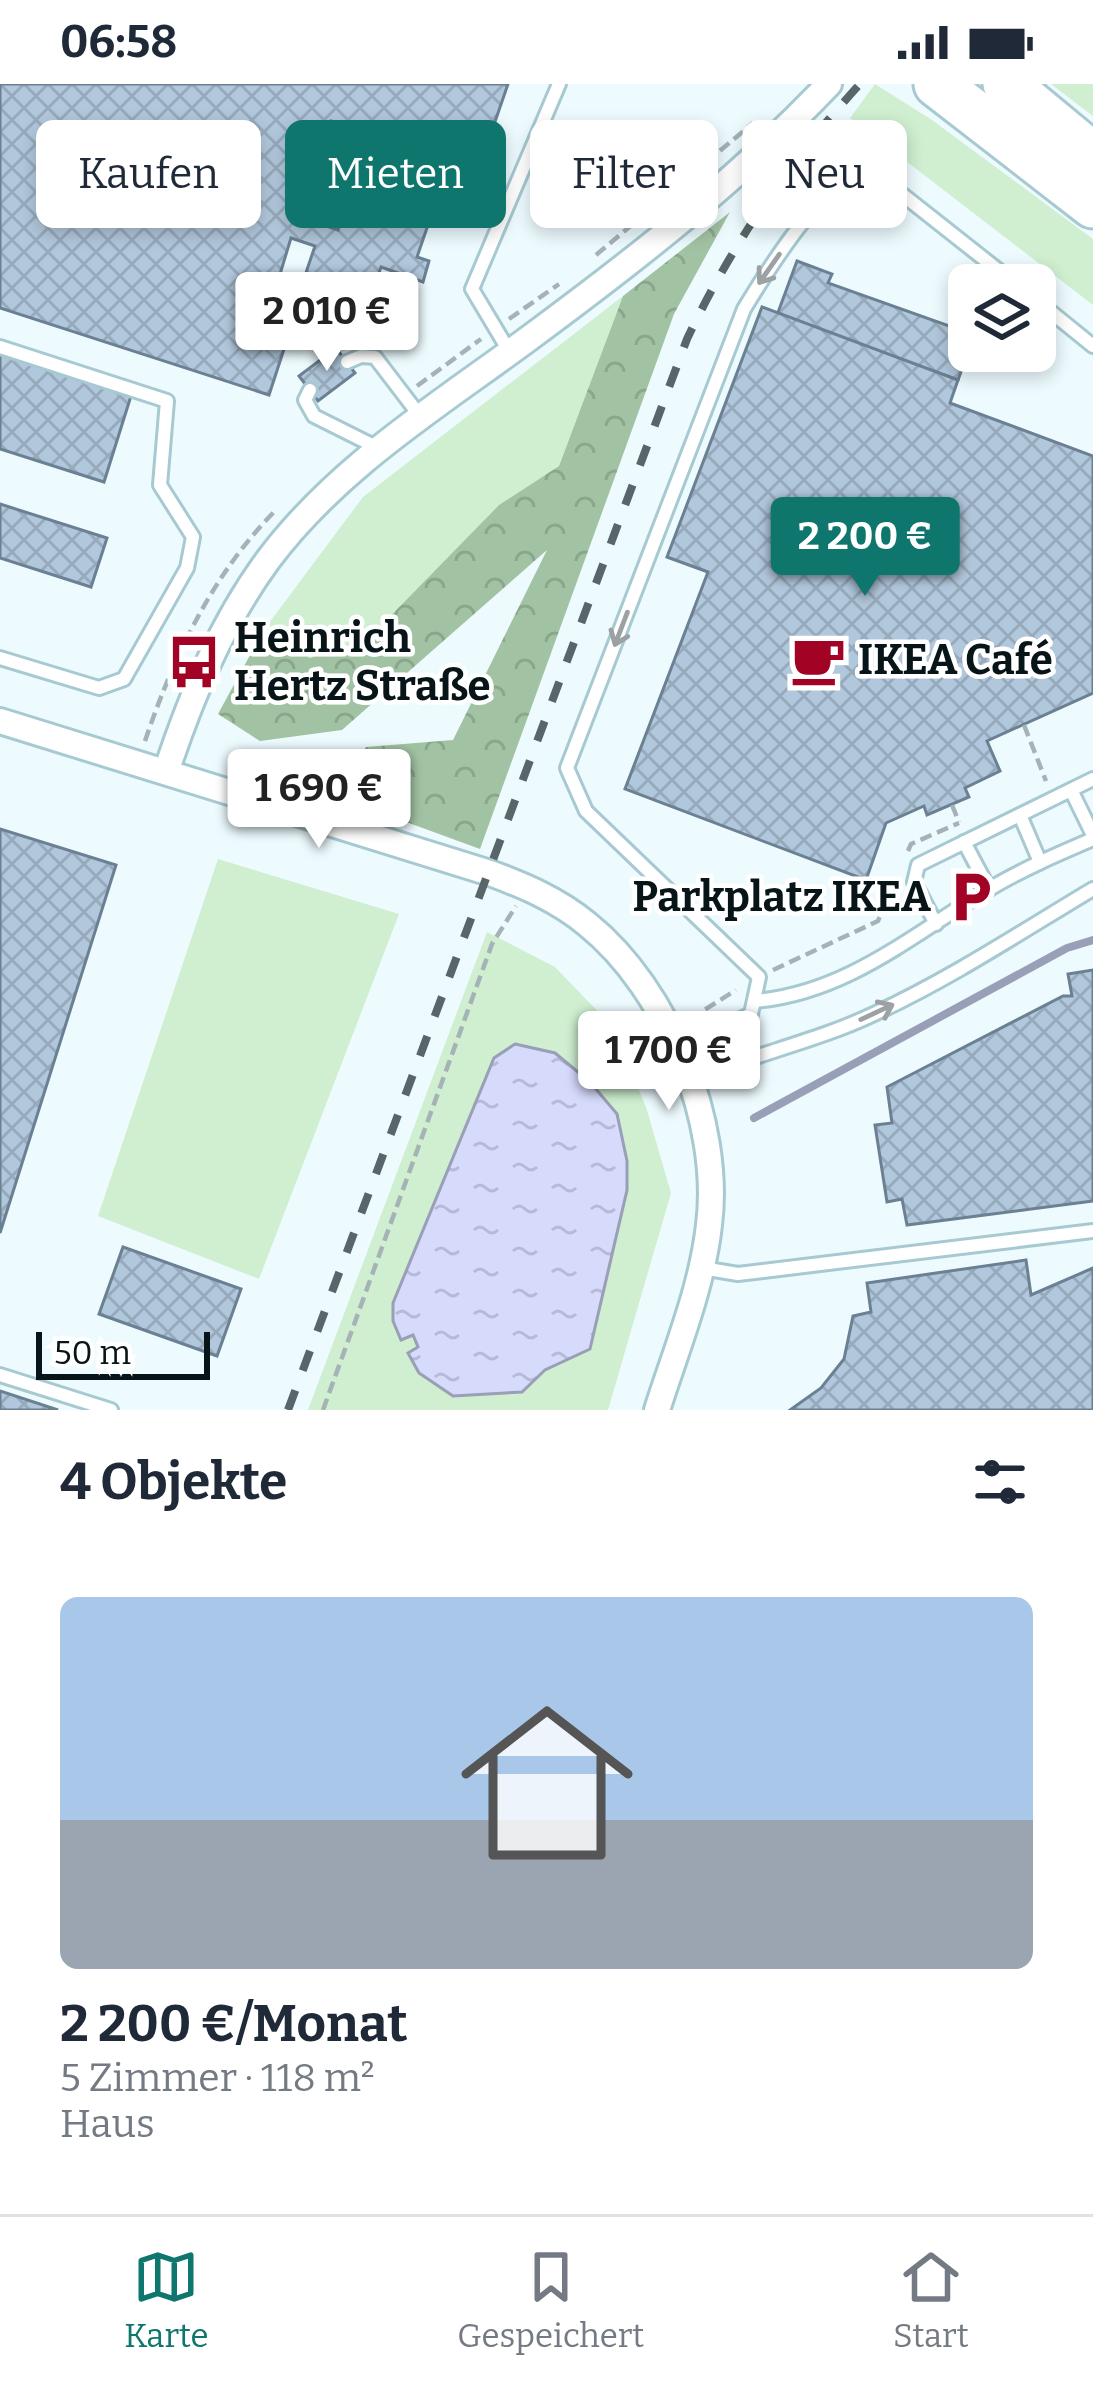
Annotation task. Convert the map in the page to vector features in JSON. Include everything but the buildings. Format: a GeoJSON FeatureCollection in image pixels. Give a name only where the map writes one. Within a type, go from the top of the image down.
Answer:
{"type":"FeatureCollection","features":[{"type":"Feature","properties":{"kind":"highway"},"geometry":{"type":"LineString","coordinates":[[1008,84],[1093,140]]}},
{"type":"Feature","properties":{"kind":"highway"},"geometry":{"type":"LineString","coordinates":[[1008,84],[1093,156]]}},
{"type":"Feature","properties":{"kind":"highway"},"geometry":{"type":"LineString","coordinates":[[944,89],[1093,205]]}},
{"type":"Feature","properties":{"kind":"street"},"geometry":{"type":"LineString","coordinates":[[166,772],[193,692],[225,628],[268,560],[322,499],[378,448],[616,274],[745,166],[830,84]]}},
{"type":"Feature","properties":{"kind":"street"},"geometry":{"type":"LineString","coordinates":[[0,721],[526,887],[568,910],[612,946],[642,981],[673,1042],[705,1125],[712,1182],[702,1268],[657,1410]]}},
{"type":"Feature","properties":{"kind":"lane"},"geometry":{"type":"LineString","coordinates":[[510,352],[472,289],[559,84]]}},
{"type":"Feature","properties":{"kind":"lane"},"geometry":{"type":"LineString","coordinates":[[673,1042],[751,1014],[759,976],[586,811],[567,768],[744,309],[763,274],[833,189],[853,178],[884,180],[990,264]]}},
{"type":"Feature","properties":{"kind":"lane"},"geometry":{"type":"LineString","coordinates":[[1056,316],[1093,346]]}},
{"type":"Feature","properties":{"kind":"lane"},"geometry":{"type":"LineString","coordinates":[[0,347],[167,401],[160,485],[193,537],[187,568],[124,679],[99,688],[0,658]]}},
{"type":"Feature","properties":{"kind":"lane"},"geometry":{"type":"LineString","coordinates":[[347,362],[375,357],[421,417]]}},
{"type":"Feature","properties":{"kind":"lane"},"geometry":{"type":"LineString","coordinates":[[310,390],[305,400],[314,416],[378,448]]}},
{"type":"Feature","properties":{"kind":"lane"},"geometry":{"type":"LineString","coordinates":[[936,924],[914,882],[918,865],[1093,779]]}},
{"type":"Feature","properties":{"kind":"lane"},"geometry":{"type":"LineString","coordinates":[[755,1001],[781,999],[823,986],[883,959],[989,889],[1093,837],[1071,790]]}},
{"type":"Feature","properties":{"kind":"lane"},"geometry":{"type":"LineString","coordinates":[[1020,815],[1040,862]]}},
{"type":"Feature","properties":{"kind":"lane"},"geometry":{"type":"LineString","coordinates":[[964,842],[989,889]]}},
{"type":"Feature","properties":{"kind":"lane"},"geometry":{"type":"LineString","coordinates":[[689,1082],[743,1058],[789,1047],[873,1015],[1093,890]]}},
{"type":"Feature","properties":{"kind":"lane"},"geometry":{"type":"LineString","coordinates":[[702,1268],[738,1274],[1093,1231]]}},
{"type":"Feature","properties":{"kind":"lane"},"geometry":{"type":"LineString","coordinates":[[0,1375],[111,1410]]}},
{"type":"Feature","properties":{"kind":"path"},"geometry":{"type":"LineString","coordinates":[[952,805],[959,823]]}},
{"type":"Feature","properties":{"kind":"path"},"geometry":{"type":"LineString","coordinates":[[673,1042],[759,976],[878,921],[911,844],[976,815]]}},
{"type":"Feature","properties":{"kind":"path"},"geometry":{"type":"LineString","coordinates":[[323,1410],[492,944],[526,887]]}},
{"type":"Feature","properties":{"kind":"green space"},"geometry":{"type":"Polygon","coordinates":[[[875,84],[932,120],[1093,239],[1093,305],[1056,277],[1056,264],[1040,264],[907,162],[907,120],[850,118],[875,84]]]}},
{"type":"Feature","properties":{"kind":"green space"},"geometry":{"type":"Polygon","coordinates":[[[1051,84],[1093,84],[1093,116],[1051,84]]]}},
{"type":"Feature","properties":{"kind":"green space"},"geometry":{"type":"Polygon","coordinates":[[[730,212],[674,314],[480,849],[338,797],[366,747],[453,740],[547,550],[342,730],[260,741],[218,714],[263,631],[310,658],[369,638],[499,505],[559,466],[623,296],[710,228],[718,228],[718,221],[730,212]]]}},
{"type":"Feature","properties":{"kind":"green space"},"geometry":{"type":"Polygon","coordinates":[[[623,296],[559,466],[499,505],[369,638],[310,658],[263,631],[363,497],[623,296]]]}},
{"type":"Feature","properties":{"kind":"green space"},"geometry":{"type":"Polygon","coordinates":[[[218,859],[399,914],[259,1279],[98,1216],[218,859]]]}},
{"type":"Feature","properties":{"kind":"green space"},"geometry":{"type":"Polygon","coordinates":[[[487,932],[555,967],[611,1025],[646,1107],[671,1193],[608,1410],[308,1410],[487,932]],[[627,1190],[413,1335],[418,1348],[409,1352],[522,1392],[545,1370],[590,1349],[627,1190]]]}},
{"type":"Feature","properties":{"kind":"water"},"geometry":{"type":"Polygon","coordinates":[[[515,1044],[555,1053],[590,1082],[617,1114],[627,1161],[627,1190],[590,1349],[545,1370],[522,1392],[453,1396],[419,1373],[408,1353],[418,1347],[413,1335],[401,1340],[393,1321],[393,1303],[494,1058],[515,1044]]]}},
{"type":"Feature","properties":{"kind":"waterway"},"geometry":{"type":"LineString","coordinates":[[754,1118],[1067,948],[1093,940]]}},
{"type":"Feature","properties":{"kind":"railway"},"geometry":{"type":"LineString","coordinates":[[288,1410],[687,339],[764,205],[860,84]]}},
{"type":"Feature","properties":{"kind":"place","name":"IKEA Café"},"geometry":{"type":"Point","coordinates":[818,660]}},
{"type":"Feature","properties":{"kind":"place","name":"Heinrich Hertz Straße"},"geometry":{"type":"Point","coordinates":[194,662]}},
{"type":"Feature","properties":{"kind":"place","name":"Parkplatz IKEA"},"geometry":{"type":"Point","coordinates":[971,897]}}]}
